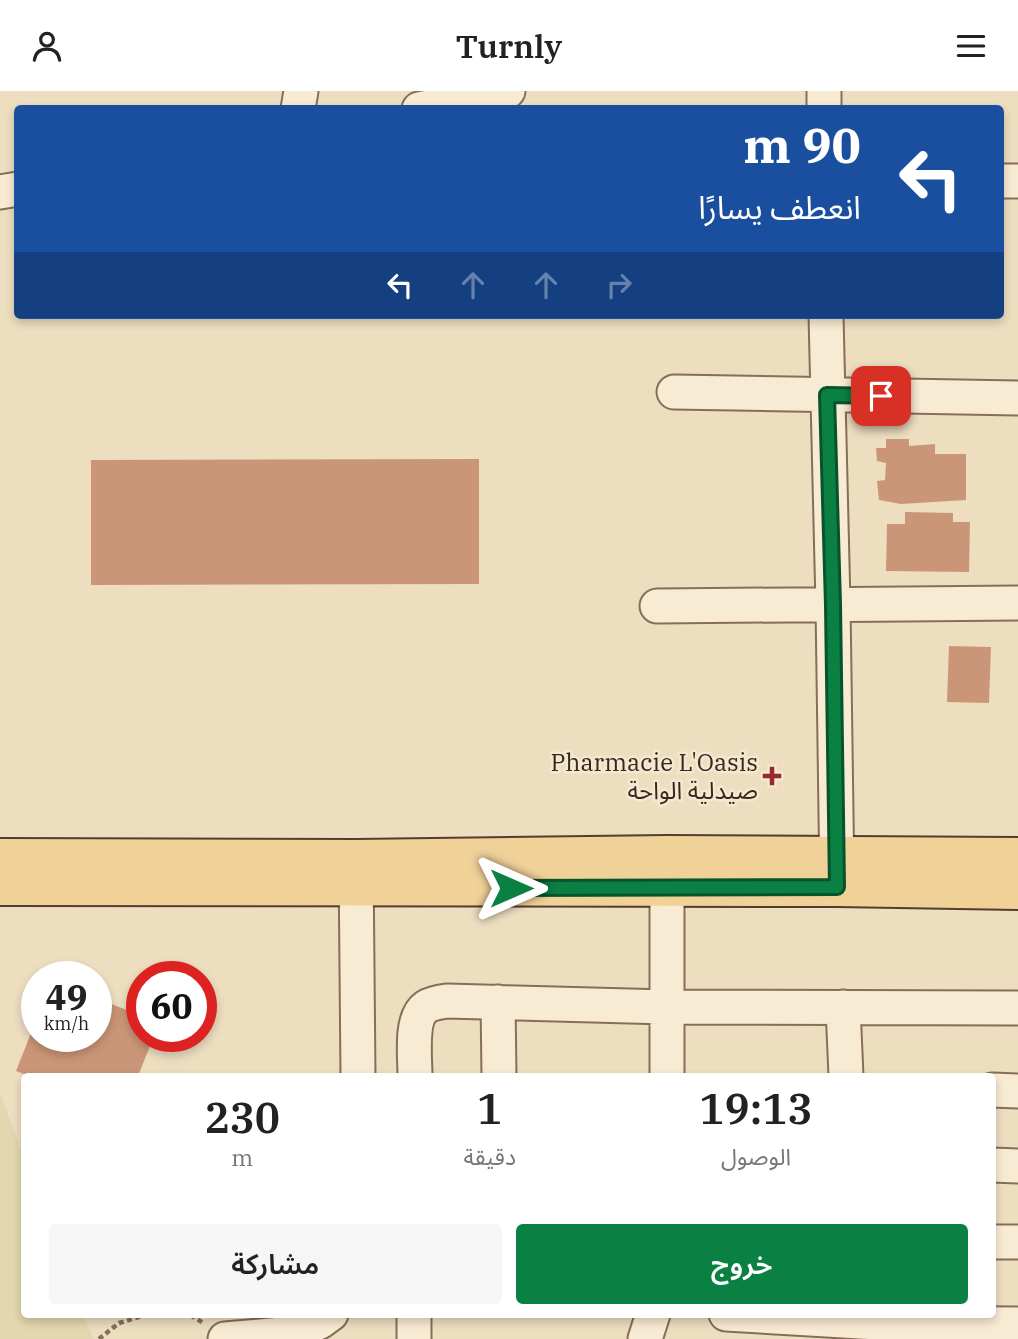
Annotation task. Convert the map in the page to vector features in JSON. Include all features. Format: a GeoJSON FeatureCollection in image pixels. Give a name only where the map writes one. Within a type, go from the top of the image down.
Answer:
{"type":"FeatureCollection","features":[{"type":"Feature","properties":{"kind":"main road"},"geometry":{"type":"LineString","coordinates":[[0,857],[355,873]]}},
{"type":"Feature","properties":{"kind":"main road"},"geometry":{"type":"LineString","coordinates":[[0,887],[355,873],[836,872],[1018,857]]}},
{"type":"Feature","properties":{"kind":"main road"},"geometry":{"type":"LineString","coordinates":[[836,872],[1018,890]]}},
{"type":"Feature","properties":{"kind":"street"},"geometry":{"type":"LineString","coordinates":[[439,105],[508,91]]}},
{"type":"Feature","properties":{"kind":"street"},"geometry":{"type":"LineString","coordinates":[[826,319],[836,872]]}},
{"type":"Feature","properties":{"kind":"street"},"geometry":{"type":"LineString","coordinates":[[674,391],[1018,398]]}},
{"type":"Feature","properties":{"kind":"street"},"geometry":{"type":"LineString","coordinates":[[657,605],[1018,603]]}},
{"type":"Feature","properties":{"kind":"street"},"geometry":{"type":"LineString","coordinates":[[667,872],[667,1073]]}},
{"type":"Feature","properties":{"kind":"street"},"geometry":{"type":"LineString","coordinates":[[355,873],[358,1073]]}},
{"type":"Feature","properties":{"kind":"street"},"geometry":{"type":"LineString","coordinates":[[415,1073],[418,1017],[425,1008],[447,1001],[667,1007],[1018,1008]]}},
{"type":"Feature","properties":{"kind":"street"},"geometry":{"type":"LineString","coordinates":[[498,1002],[499,1073]]}},
{"type":"Feature","properties":{"kind":"street"},"geometry":{"type":"LineString","coordinates":[[843,1007],[846,1073]]}},
{"type":"Feature","properties":{"kind":"street"},"geometry":{"type":"LineString","coordinates":[[996,1090],[1018,1091]]}},
{"type":"Feature","properties":{"kind":"street"},"geometry":{"type":"LineString","coordinates":[[996,1165],[1018,1166]]}},
{"type":"Feature","properties":{"kind":"street"},"geometry":{"type":"LineString","coordinates":[[996,1242],[1018,1242]]}},
{"type":"Feature","properties":{"kind":"street"},"geometry":{"type":"LineString","coordinates":[[225,1339],[293,1333],[326,1318]]}},
{"type":"Feature","properties":{"kind":"street"},"geometry":{"type":"LineString","coordinates":[[414,1318],[414,1339]]}},
{"type":"Feature","properties":{"kind":"street"},"geometry":{"type":"LineString","coordinates":[[645,1339],[652,1318]]}},
{"type":"Feature","properties":{"kind":"street"},"geometry":{"type":"LineString","coordinates":[[840,1318],[877,1323],[1018,1324]]}},
{"type":"Feature","properties":{"kind":"path"},"geometry":{"type":"LineString","coordinates":[[99,1339],[119,1323],[136,1318]]}},
{"type":"Feature","properties":{"kind":"shaded area"},"geometry":{"type":"Polygon","coordinates":[[[0,1093],[21,1150],[21,1318],[85,1318],[93,1339],[0,1339],[0,1093]]]}},
{"type":"Feature","properties":{"kind":"building"},"geometry":{"type":"Polygon","coordinates":[[[886,439],[909,439],[909,446],[935,444],[935,454],[966,454],[966,500],[901,504],[879,500],[877,481],[885,480],[886,463],[877,461],[876,448],[886,448],[886,439]]]}},
{"type":"Feature","properties":{"kind":"building"},"geometry":{"type":"Polygon","coordinates":[[[479,459],[479,584],[91,585],[91,460],[479,459]]]}},
{"type":"Feature","properties":{"kind":"building"},"geometry":{"type":"Polygon","coordinates":[[[905,512],[953,513],[953,522],[970,522],[969,572],[886,571],[887,524],[905,524],[905,512]]]}},
{"type":"Feature","properties":{"kind":"building"},"geometry":{"type":"Polygon","coordinates":[[[949,646],[991,647],[989,703],[947,702],[949,646]]]}},
{"type":"Feature","properties":{"kind":"building"},"geometry":{"type":"Polygon","coordinates":[[[112,1004],[126,1010],[126,1052],[148,1052],[139,1073],[16,1071],[24,1052],[112,1052],[112,1004]]]}},
{"type":"Feature","properties":{"kind":"place","name":"Pharmacie L'Oasis صيدلية الواحة"},"geometry":{"type":"Point","coordinates":[772,776]}},
{"type":"Feature","properties":{"kind":"route"},"geometry":{"type":"LineString","coordinates":[[511,888],[837,887],[827,395],[881,396]]}}]}
